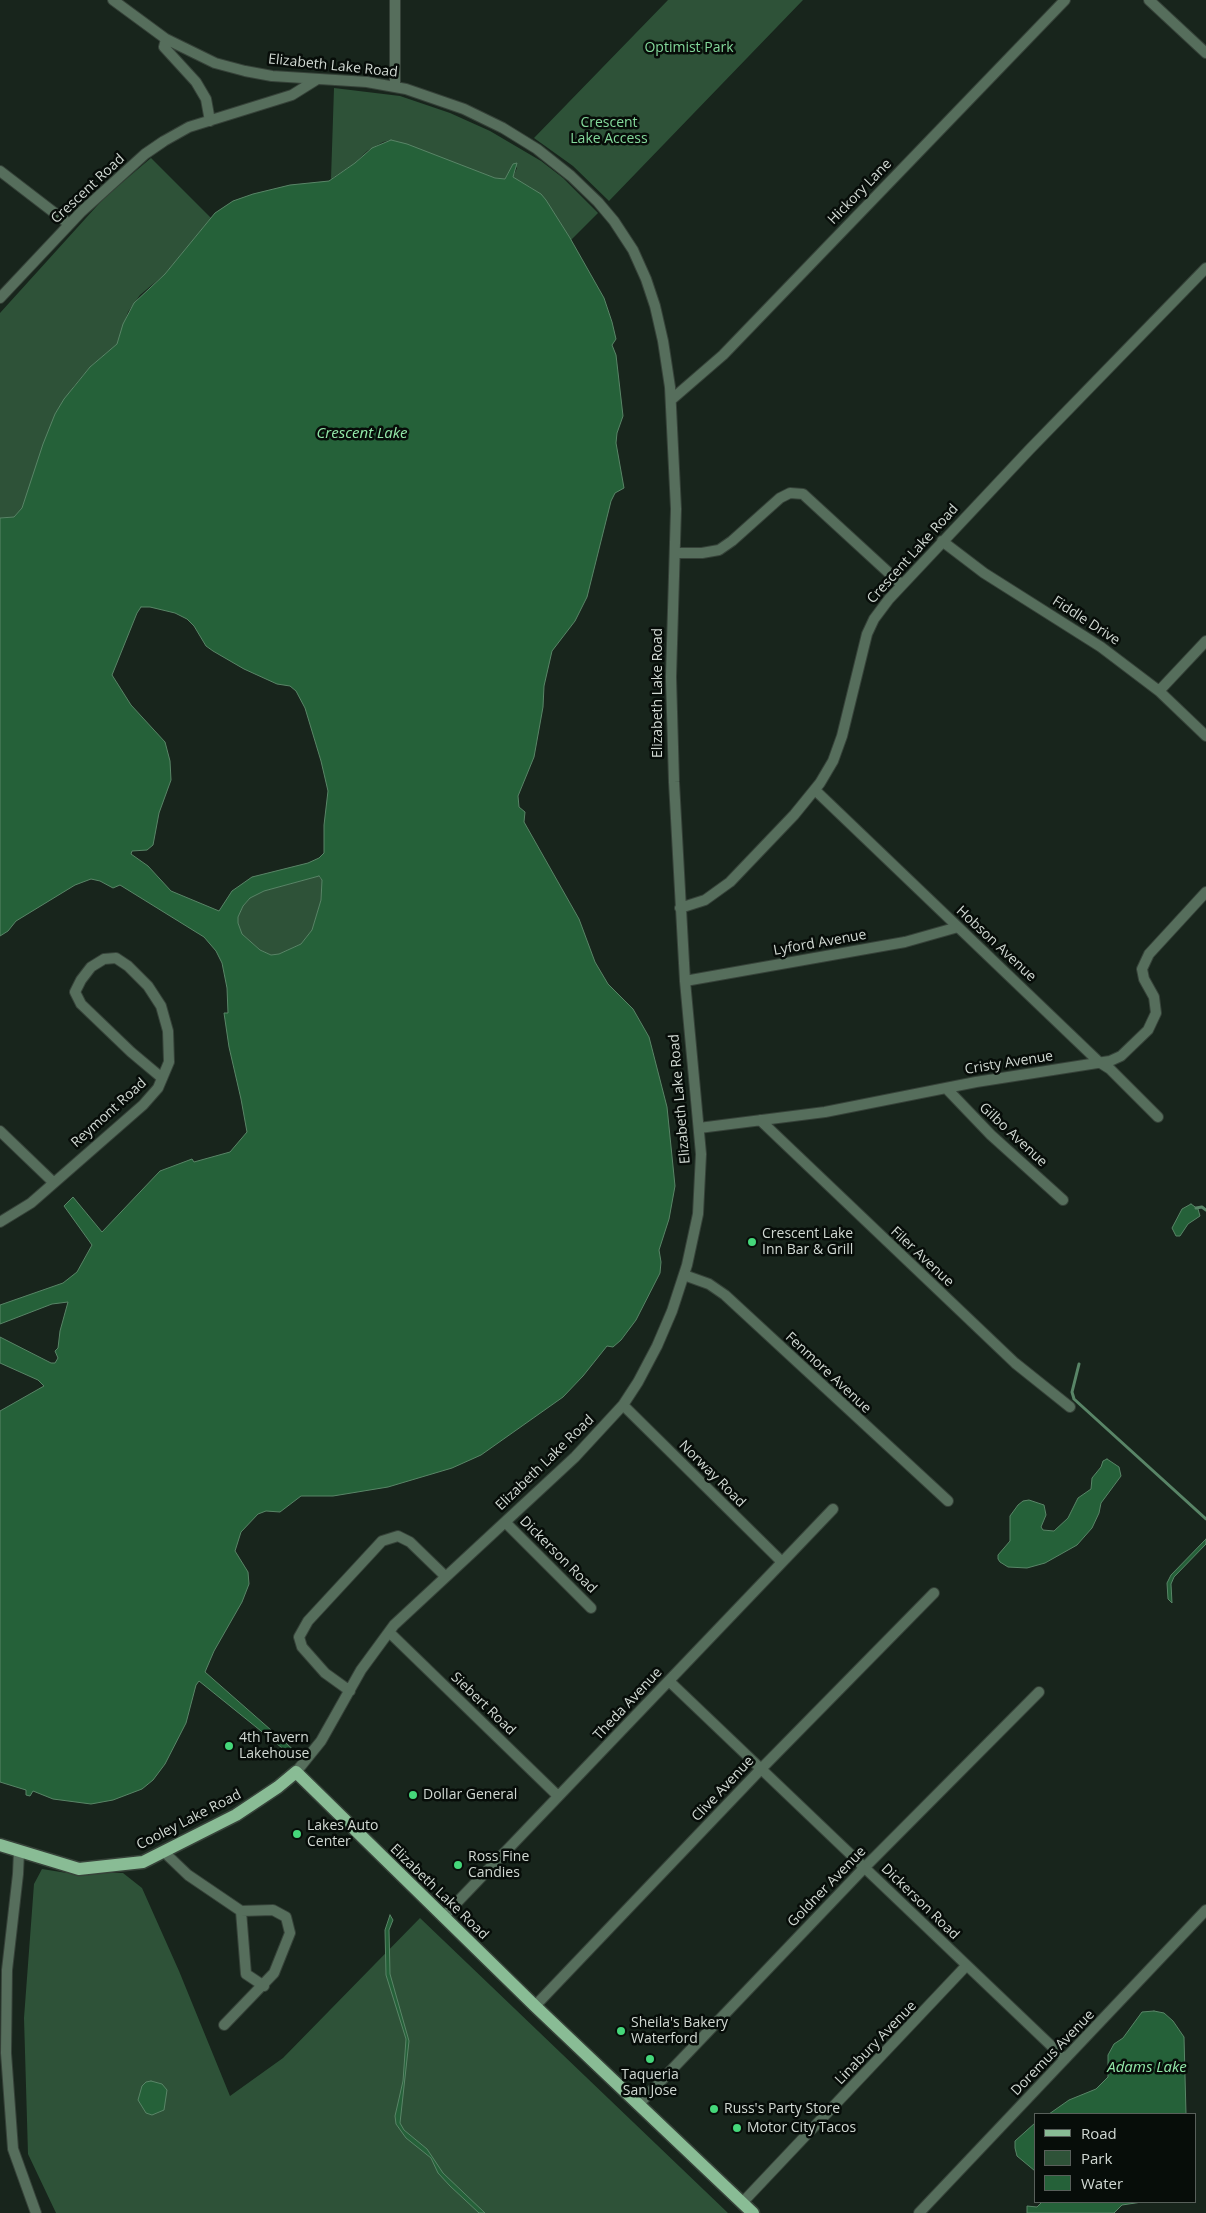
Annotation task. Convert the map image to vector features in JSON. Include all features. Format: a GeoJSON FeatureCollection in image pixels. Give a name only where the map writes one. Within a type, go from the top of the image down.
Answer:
{"type":"FeatureCollection","features":[{"type":"Feature","properties":{"kind":"main road","name":"Cooley Lake Road"},"geometry":{"type":"LineString","coordinates":[[0,1844],[79,1869],[143,1862],[236,1815],[278,1787],[296,1772]]}},
{"type":"Feature","properties":{"kind":"main road","name":"Elizabeth Lake Road"},"geometry":{"type":"LineString","coordinates":[[296,1772],[535,2006],[753,2213]]}},
{"type":"Feature","properties":{"kind":"street","name":"Elizabeth Lake Road"},"geometry":{"type":"LineString","coordinates":[[113,0],[166,39],[198,55],[233,68],[279,77],[395,86],[452,104],[516,136],[562,168],[606,211],[628,241],[646,279],[662,335],[671,400],[675,465],[671,703],[680,908],[701,1162],[700,1200],[684,1275],[657,1346],[643,1374],[623,1405],[581,1452],[445,1576],[389,1632],[368,1659],[322,1741],[296,1772]]}},
{"type":"Feature","properties":{"kind":"street"},"geometry":{"type":"LineString","coordinates":[[395,0],[395,86]]}},
{"type":"Feature","properties":{"kind":"street","name":"Hickory Lane"},"geometry":{"type":"LineString","coordinates":[[671,400],[723,355],[1066,0]]}},
{"type":"Feature","properties":{"kind":"street"},"geometry":{"type":"LineString","coordinates":[[1149,0],[1206,53]]}},
{"type":"Feature","properties":{"kind":"street"},"geometry":{"type":"LineString","coordinates":[[166,39],[164,47],[196,82],[206,99],[210,121]]}},
{"type":"Feature","properties":{"kind":"street","name":"Crescent Road"},"geometry":{"type":"LineString","coordinates":[[0,298],[70,224],[145,154],[189,127],[292,95],[316,80]]}},
{"type":"Feature","properties":{"kind":"street"},"geometry":{"type":"LineString","coordinates":[[0,171],[70,224]]}},
{"type":"Feature","properties":{"kind":"street","name":"Crescent Lake Road"},"geometry":{"type":"LineString","coordinates":[[680,908],[700,902],[724,887],[780,830],[815,790],[830,766],[842,736],[867,634],[879,612],[901,584],[1206,268]]}},
{"type":"Feature","properties":{"kind":"street"},"geometry":{"type":"LineString","coordinates":[[675,553],[702,553],[719,550],[732,542],[780,498],[790,493],[803,494],[901,584]]}},
{"type":"Feature","properties":{"kind":"street","name":"Fiddle Drive"},"geometry":{"type":"LineString","coordinates":[[942,541],[984,573],[1101,647],[1159,691],[1206,736]]}},
{"type":"Feature","properties":{"kind":"street"},"geometry":{"type":"LineString","coordinates":[[1159,691],[1206,641]]}},
{"type":"Feature","properties":{"kind":"street","name":"Hobson Avenue"},"geometry":{"type":"LineString","coordinates":[[815,790],[1023,987],[1099,1062],[1110,1069],[1158,1118]]}},
{"type":"Feature","properties":{"kind":"street","name":"Cristy Avenue"},"geometry":{"type":"LineString","coordinates":[[699,1128],[825,1112],[946,1088],[1099,1062],[1121,1056],[1148,1030],[1156,1013],[1154,997],[1144,979],[1142,969],[1149,954],[1206,892]]}},
{"type":"Feature","properties":{"kind":"street","name":"Lyford Avenue"},"geometry":{"type":"LineString","coordinates":[[685,981],[904,942],[958,927]]}},
{"type":"Feature","properties":{"kind":"street","name":"Reymont Road"},"geometry":{"type":"LineString","coordinates":[[0,1222],[31,1203],[143,1105],[158,1088],[169,1062],[168,1031],[160,1006],[148,986],[128,966],[116,958],[104,958],[91,967],[75,992],[81,1004],[131,1052],[162,1078]]}},
{"type":"Feature","properties":{"kind":"street","name":"Gilbo Avenue"},"geometry":{"type":"LineString","coordinates":[[946,1088],[991,1135],[1063,1200]]}},
{"type":"Feature","properties":{"kind":"street","name":"Filer Avenue"},"geometry":{"type":"LineString","coordinates":[[760,1120],[1015,1362],[1070,1407]]}},
{"type":"Feature","properties":{"kind":"street"},"geometry":{"type":"LineString","coordinates":[[0,1131],[53,1182]]}},
{"type":"Feature","properties":{"kind":"street","name":"Fenmore Avenue"},"geometry":{"type":"LineString","coordinates":[[684,1275],[709,1284],[725,1295],[948,1501]]}},
{"type":"Feature","properties":{"kind":"street","name":"Norway Road"},"geometry":{"type":"LineString","coordinates":[[623,1405],[782,1562]]}},
{"type":"Feature","properties":{"kind":"street","name":"Theda Avenue"},"geometry":{"type":"LineString","coordinates":[[443,1917],[833,1509]]}},
{"type":"Feature","properties":{"kind":"street","name":"Dickerson Road"},"geometry":{"type":"LineString","coordinates":[[505,1522],[591,1608]]}},
{"type":"Feature","properties":{"kind":"street"},"geometry":{"type":"LineString","coordinates":[[350,1691],[325,1674],[302,1647],[299,1637],[308,1621],[382,1541],[398,1536],[410,1542],[445,1576]]}},
{"type":"Feature","properties":{"kind":"street","name":"Clive Avenue"},"geometry":{"type":"LineString","coordinates":[[535,2006],[761,1769],[934,1593]]}},
{"type":"Feature","properties":{"kind":"street","name":"Siebert Road"},"geometry":{"type":"LineString","coordinates":[[389,1632],[558,1796]]}},
{"type":"Feature","properties":{"kind":"street","name":"Dickerson Road"},"geometry":{"type":"LineString","coordinates":[[669,1681],[1065,2059]]}},
{"type":"Feature","properties":{"kind":"street","name":"Goldner Avenue"},"geometry":{"type":"LineString","coordinates":[[638,2104],[865,1867],[1039,1692]]}},
{"type":"Feature","properties":{"kind":"street"},"geometry":{"type":"LineString","coordinates":[[19,1851],[7,1970],[6,2053],[13,2149],[36,2213]]}},
{"type":"Feature","properties":{"kind":"street"},"geometry":{"type":"LineString","coordinates":[[164,1852],[188,1875],[240,1911],[273,1910],[286,1916],[290,1933],[274,1974],[224,2025]]}},
{"type":"Feature","properties":{"kind":"street","name":"Doremus Avenue"},"geometry":{"type":"LineString","coordinates":[[919,2213],[1206,1910]]}},
{"type":"Feature","properties":{"kind":"street"},"geometry":{"type":"LineString","coordinates":[[240,1911],[246,1974],[264,1986]]}},
{"type":"Feature","properties":{"kind":"street","name":"Linabury Avenue"},"geometry":{"type":"LineString","coordinates":[[742,2203],[966,1966]]}},
{"type":"Feature","properties":{"kind":"green space"},"geometry":{"type":"Polygon","coordinates":[[[668,0],[803,0],[609,201],[573,166],[534,138],[668,0]]]}},
{"type":"Feature","properties":{"kind":"green space"},"geometry":{"type":"Polygon","coordinates":[[[334,88],[400,96],[450,113],[490,131],[541,161],[563,178],[598,213],[571,240],[546,200],[530,187],[514,179],[517,168],[513,164],[505,179],[495,178],[391,140],[383,142],[367,151],[355,163],[331,179],[334,88]]]}},
{"type":"Feature","properties":{"kind":"green space"},"geometry":{"type":"Polygon","coordinates":[[[151,158],[211,218],[165,274],[140,295],[128,312],[117,344],[90,367],[74,386],[55,414],[22,508],[14,517],[0,518],[0,313],[105,197],[151,158]]]}},
{"type":"Feature","properties":{"kind":"green space"},"geometry":{"type":"Polygon","coordinates":[[[318,876],[322,880],[321,900],[312,930],[301,944],[279,954],[271,955],[260,950],[242,934],[238,917],[243,906],[250,898],[264,891],[318,876]]]}},
{"type":"Feature","properties":{"kind":"green space"},"geometry":{"type":"Polygon","coordinates":[[[42,1869],[67,1873],[123,1873],[142,1888],[179,1971],[230,2096],[283,2058],[420,1918],[728,2213],[56,2213],[28,2154],[24,2018],[34,1884],[42,1869]]]}},
{"type":"Feature","properties":{"kind":"water","name":"Crescent Lake"},"geometry":{"type":"Polygon","coordinates":[[[391,140],[407,144],[495,178],[505,179],[513,164],[517,163],[513,177],[541,194],[546,200],[604,298],[612,322],[616,339],[612,345],[616,355],[623,416],[617,433],[616,443],[624,488],[615,493],[611,501],[587,597],[575,621],[552,651],[544,686],[543,707],[534,757],[518,796],[519,807],[525,812],[524,822],[579,919],[595,962],[608,984],[633,1009],[649,1037],[667,1107],[675,1186],[669,1219],[659,1250],[660,1273],[636,1320],[621,1340],[613,1347],[607,1346],[563,1397],[481,1455],[452,1468],[388,1487],[333,1496],[301,1496],[280,1512],[266,1511],[258,1514],[241,1532],[235,1551],[248,1572],[249,1584],[242,1602],[214,1651],[205,1672],[296,1752],[295,1756],[292,1756],[199,1681],[196,1685],[186,1723],[165,1764],[153,1780],[142,1789],[113,1800],[91,1804],[53,1799],[33,1791],[30,1796],[26,1795],[26,1790],[0,1782],[0,1411],[44,1386],[38,1380],[0,1363],[0,1337],[51,1363],[55,1363],[58,1358],[55,1351],[58,1348],[60,1331],[68,1302],[52,1304],[0,1324],[0,1305],[63,1283],[77,1272],[92,1245],[64,1206],[73,1197],[102,1232],[160,1171],[192,1159],[194,1162],[230,1152],[247,1132],[229,1047],[224,1013],[228,1013],[227,988],[222,963],[216,951],[204,937],[120,885],[113,888],[100,881],[91,879],[75,885],[16,921],[8,931],[0,936],[0,518],[14,517],[22,508],[43,444],[55,414],[64,399],[90,367],[117,344],[123,324],[134,303],[165,274],[215,213],[233,201],[253,194],[290,185],[329,181],[355,163],[372,148],[391,140]],[[141,607],[112,675],[131,705],[165,742],[170,761],[171,780],[159,813],[153,845],[147,850],[132,851],[131,854],[148,866],[171,891],[219,911],[232,891],[252,877],[308,863],[319,858],[324,853],[324,825],[328,791],[321,761],[305,708],[296,691],[290,686],[277,684],[244,669],[213,651],[206,646],[194,626],[187,619],[175,613],[150,607],[141,607]],[[319,876],[264,891],[250,898],[243,906],[238,917],[242,934],[260,950],[271,955],[279,954],[301,944],[312,930],[321,900],[322,880],[319,876]]]}},
{"type":"Feature","properties":{"kind":"water"},"geometry":{"type":"Polygon","coordinates":[[[1191,1204],[1198,1209],[1200,1216],[1188,1224],[1180,1236],[1176,1236],[1172,1228],[1182,1209],[1191,1204]]]}},
{"type":"Feature","properties":{"kind":"water"},"geometry":{"type":"Polygon","coordinates":[[[1107,1459],[1119,1467],[1121,1476],[1101,1503],[1099,1513],[1092,1528],[1077,1545],[1045,1563],[1027,1568],[1008,1567],[1000,1562],[998,1555],[1010,1541],[1010,1516],[1018,1505],[1023,1501],[1029,1500],[1044,1505],[1046,1515],[1041,1527],[1043,1530],[1054,1531],[1068,1518],[1078,1498],[1091,1489],[1092,1478],[1101,1467],[1103,1461],[1107,1459]]]}},
{"type":"Feature","properties":{"kind":"water"},"geometry":{"type":"Polygon","coordinates":[[[1206,1539],[1206,1544],[1174,1577],[1171,1584],[1172,1603],[1168,1599],[1167,1583],[1171,1575],[1206,1539]]]}},
{"type":"Feature","properties":{"kind":"water"},"geometry":{"type":"Polygon","coordinates":[[[390,1915],[393,1920],[389,1930],[390,1974],[409,2041],[400,2123],[404,2130],[427,2149],[443,2173],[485,2213],[479,2213],[450,2186],[438,2173],[431,2158],[406,2138],[396,2124],[395,2116],[403,2081],[406,2039],[386,1975],[385,1930],[390,1915]]]}},
{"type":"Feature","properties":{"kind":"water","name":"Adams Lake"},"geometry":{"type":"Polygon","coordinates":[[[1154,2011],[1164,2013],[1173,2021],[1184,2037],[1186,2113],[1050,2113],[1069,2100],[1096,2089],[1108,2077],[1108,2055],[1114,2044],[1123,2038],[1142,2012],[1154,2011]]]}},
{"type":"Feature","properties":{"kind":"water"},"geometry":{"type":"Polygon","coordinates":[[[151,2081],[162,2084],[167,2090],[164,2110],[152,2115],[146,2113],[138,2100],[142,2086],[146,2082],[151,2081]]]}},
{"type":"Feature","properties":{"kind":"water"},"geometry":{"type":"Polygon","coordinates":[[[1034,2124],[1034,2170],[1017,2156],[1015,2141],[1034,2124]]]}},
{"type":"Feature","properties":{"kind":"water"},"geometry":{"type":"Polygon","coordinates":[[[1041,2203],[1135,2203],[1122,2205],[1114,2213],[1027,2213],[1027,2206],[1037,2207],[1041,2203]]]}},
{"type":"Feature","properties":{"kind":"waterway"},"geometry":{"type":"LineString","coordinates":[[1196,1208],[1202,1207],[1206,1210]]}},
{"type":"Feature","properties":{"kind":"waterway"},"geometry":{"type":"LineString","coordinates":[[1079,1364],[1072,1392],[1074,1399],[1206,1519]]}},
{"type":"Feature","properties":{"kind":"place","name":"Crescent Lake Inn Bar & Grill"},"geometry":{"type":"Point","coordinates":[752,1242]}},
{"type":"Feature","properties":{"kind":"place","name":"4th Tavern Lakehouse"},"geometry":{"type":"Point","coordinates":[229,1746]}},
{"type":"Feature","properties":{"kind":"place","name":"Dollar General"},"geometry":{"type":"Point","coordinates":[413,1795]}},
{"type":"Feature","properties":{"kind":"place","name":"Lakes Auto Center"},"geometry":{"type":"Point","coordinates":[297,1834]}},
{"type":"Feature","properties":{"kind":"place","name":"Ross Fine Candies"},"geometry":{"type":"Point","coordinates":[458,1865]}},
{"type":"Feature","properties":{"kind":"place","name":"Sheila's Bakery Waterford"},"geometry":{"type":"Point","coordinates":[621,2031]}},
{"type":"Feature","properties":{"kind":"place","name":"Taqueria San Jose"},"geometry":{"type":"Point","coordinates":[650,2059]}},
{"type":"Feature","properties":{"kind":"place","name":"Russ's Party Store"},"geometry":{"type":"Point","coordinates":[714,2109]}},
{"type":"Feature","properties":{"kind":"place","name":"Motor City Tacos"},"geometry":{"type":"Point","coordinates":[737,2128]}},
{"type":"Feature","properties":{"kind":"park label","name":"Optimist Park"},"geometry":{"type":"Point","coordinates":[689,48]}},
{"type":"Feature","properties":{"kind":"park label","name":"Crescent Lake Access"},"geometry":{"type":"Point","coordinates":[609,132]}}]}
